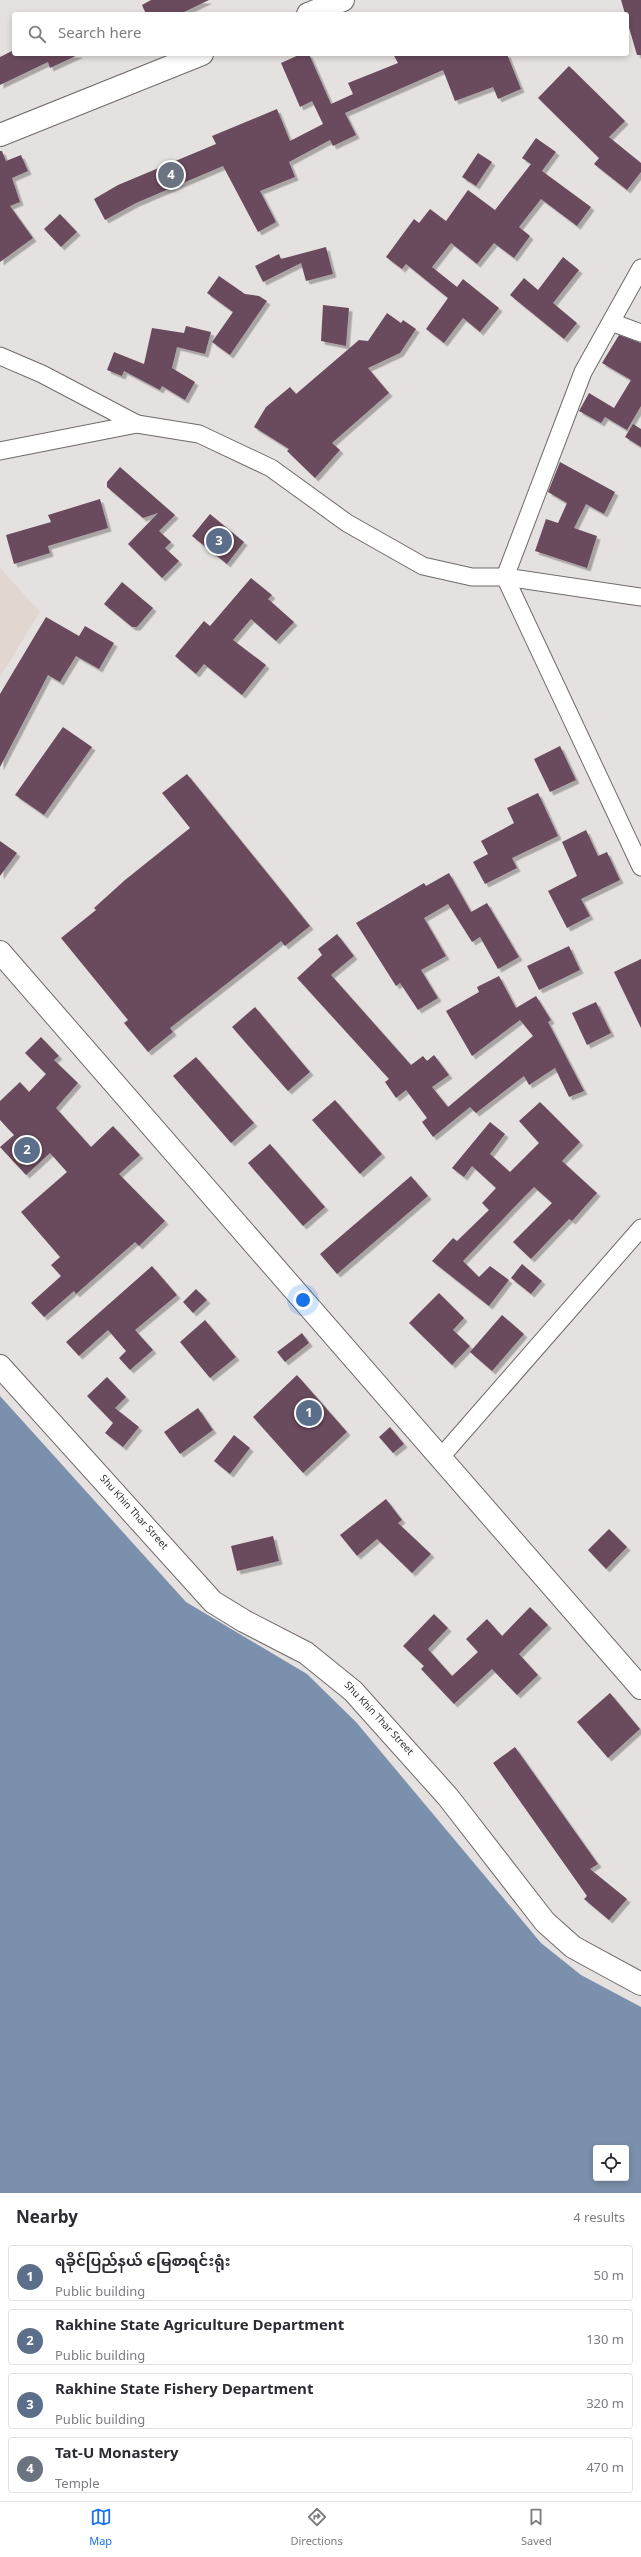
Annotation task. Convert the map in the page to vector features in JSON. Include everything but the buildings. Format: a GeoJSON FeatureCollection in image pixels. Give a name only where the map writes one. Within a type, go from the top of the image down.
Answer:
{"type":"FeatureCollection","features":[{"type":"Feature","properties":{"kind":"street"},"geometry":{"type":"LineString","coordinates":[[312,12],[336,1]]}},
{"type":"Feature","properties":{"kind":"street"},"geometry":{"type":"LineString","coordinates":[[0,135],[197,56]]}},
{"type":"Feature","properties":{"kind":"street"},"geometry":{"type":"LineString","coordinates":[[641,268],[583,372],[505,577],[641,867]]}},
{"type":"Feature","properties":{"kind":"street"},"geometry":{"type":"LineString","coordinates":[[611,322],[641,333]]}},
{"type":"Feature","properties":{"kind":"street"},"geometry":{"type":"LineString","coordinates":[[0,356],[42,374],[136,424],[199,434],[239,452],[271,468],[347,523],[423,566],[472,577],[505,577],[641,597]]}},
{"type":"Feature","properties":{"kind":"street"},"geometry":{"type":"LineString","coordinates":[[0,451],[136,424]]}},
{"type":"Feature","properties":{"kind":"street"},"geometry":{"type":"LineString","coordinates":[[0,952],[641,1688]]}},
{"type":"Feature","properties":{"kind":"street"},"geometry":{"type":"LineString","coordinates":[[440,1458],[641,1228]]}},
{"type":"Feature","properties":{"kind":"street","name":"Shu Khin Thar Street"},"geometry":{"type":"LineString","coordinates":[[0,1366],[213,1602],[244,1622],[306,1653],[328,1669],[368,1706],[448,1797],[508,1876],[550,1927],[573,1947],[641,1984]]}},
{"type":"Feature","properties":{"kind":"shaded area"},"geometry":{"type":"Polygon","coordinates":[[[0,568],[40,612],[0,677],[0,568]]]}},
{"type":"Feature","properties":{"kind":"water"},"geometry":{"type":"Polygon","coordinates":[[[0,1396],[186,1602],[307,1674],[356,1722],[541,1943],[581,1975],[641,2007],[641,2193],[0,2193],[0,1396]]]}},
{"type":"Feature","properties":{"kind":"place","name":"Tat-U Monastery"},"geometry":{"type":"Point","coordinates":[171,175]}},
{"type":"Feature","properties":{"kind":"place","name":"Rakhine State Fishery Department"},"geometry":{"type":"Point","coordinates":[219,541]}},
{"type":"Feature","properties":{"kind":"place","name":"Rakhine State Agriculture Department"},"geometry":{"type":"Point","coordinates":[27,1150]}},
{"type":"Feature","properties":{"kind":"place","name":"ရခိုင်ပြည်နယ် မြေစာရင်းရုံး"},"geometry":{"type":"Point","coordinates":[309,1413]}}]}
